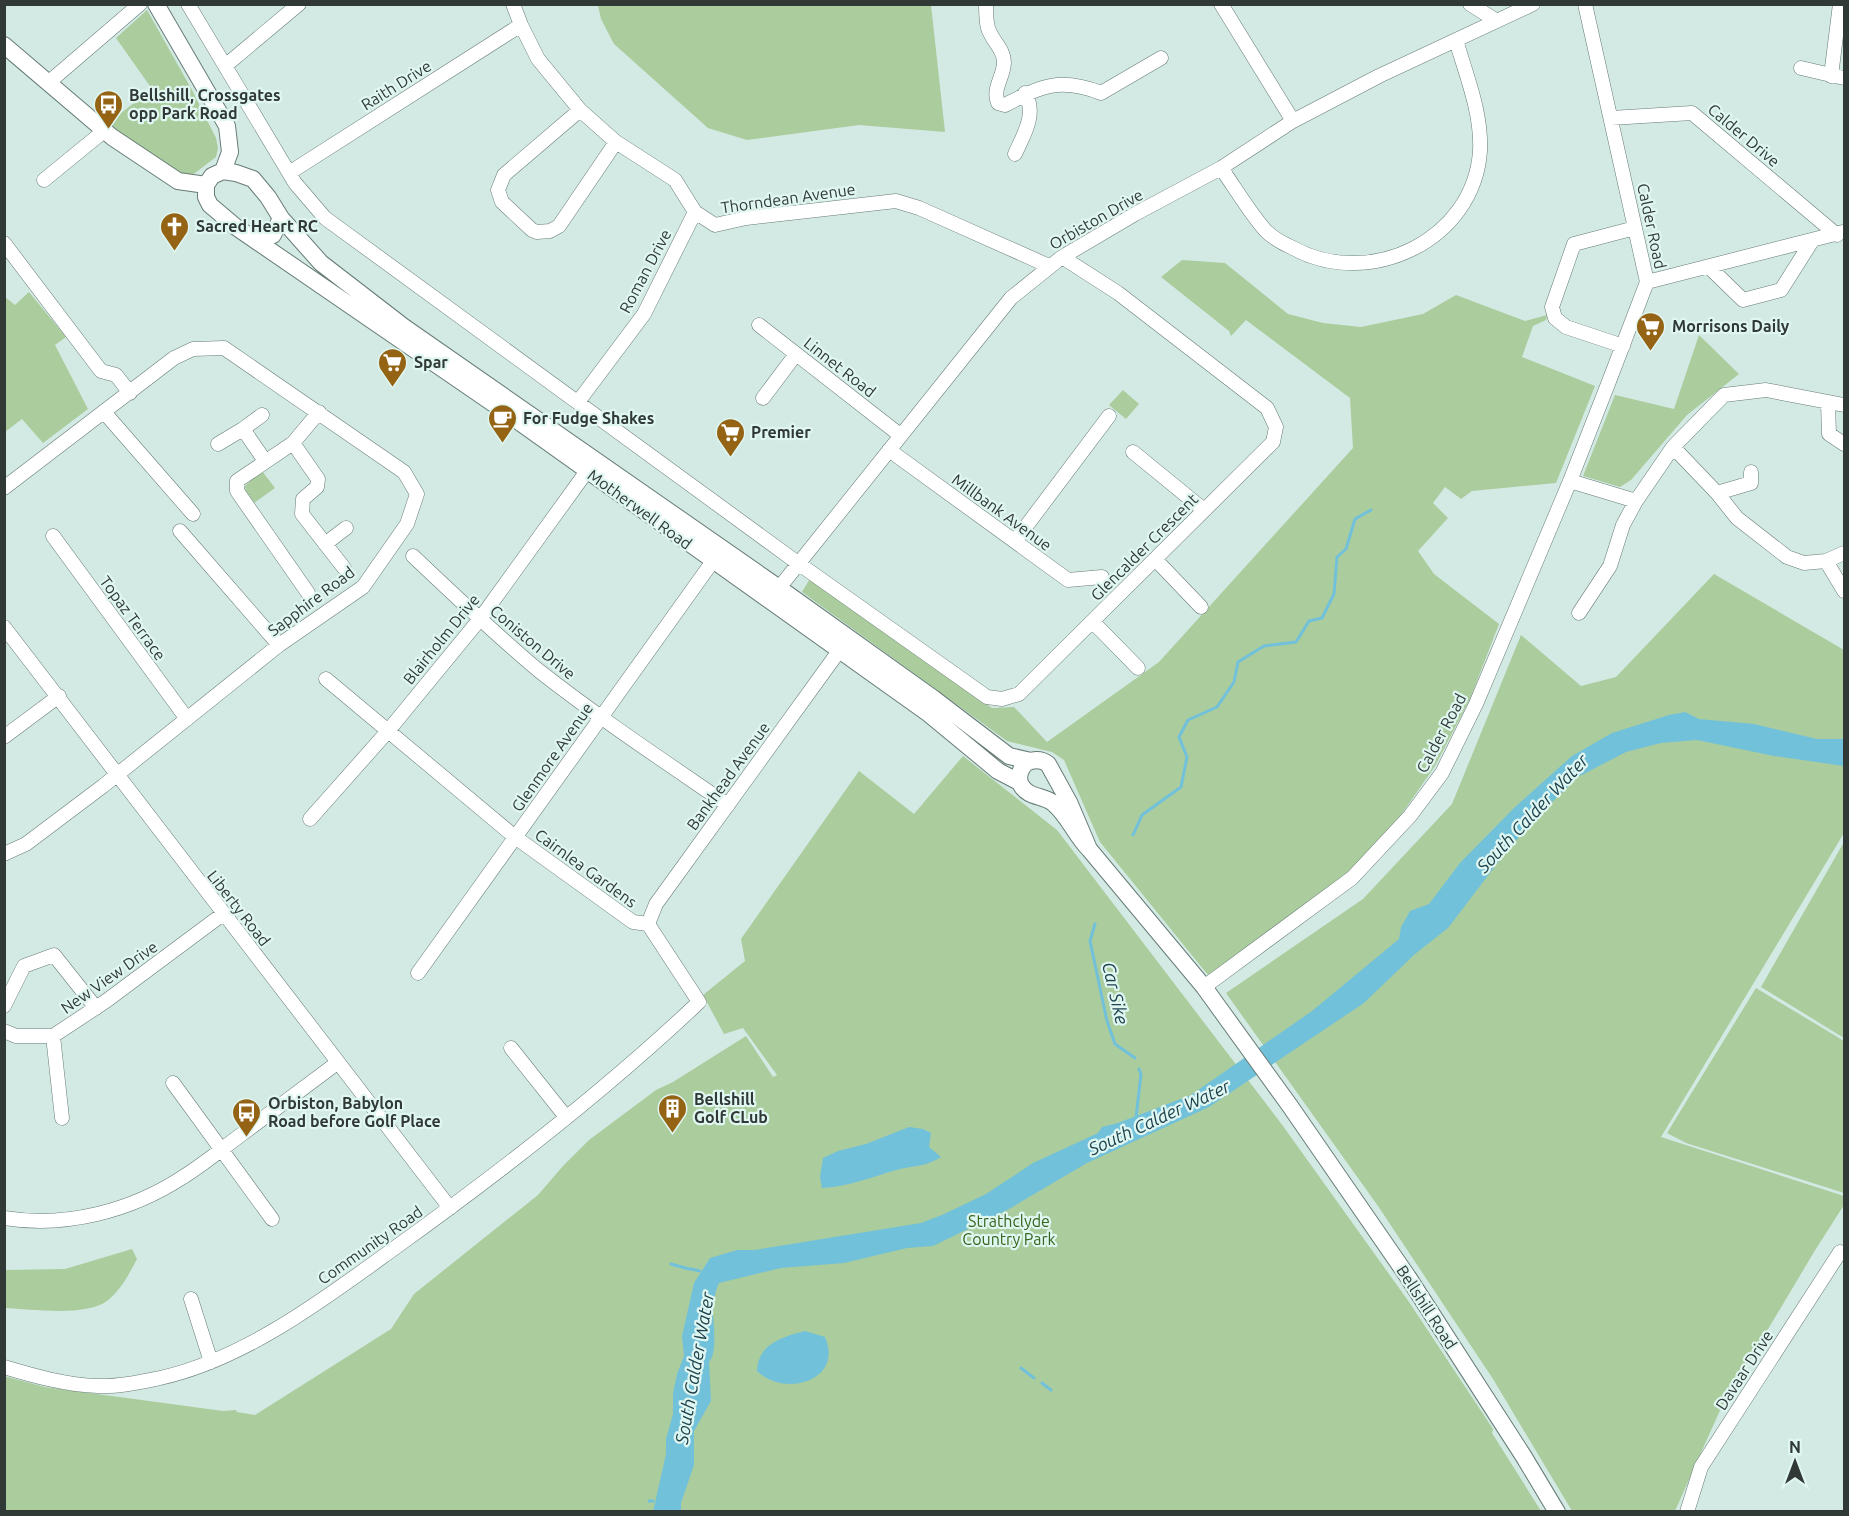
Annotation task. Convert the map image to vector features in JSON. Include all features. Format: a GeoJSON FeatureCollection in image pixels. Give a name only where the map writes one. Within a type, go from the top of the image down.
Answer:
{"type":"FeatureCollection","features":[{"type":"Feature","properties":{"kind":"main road"},"geometry":{"type":"LineString","coordinates":[[4,45],[104,131],[178,182],[206,185],[212,176],[223,171],[230,152],[227,126],[156,4]]}},
{"type":"Feature","properties":{"kind":"main road","name":"Motherwell Road"},"geometry":{"type":"LineString","coordinates":[[223,171],[253,179],[281,218],[321,262],[404,327],[779,588],[1010,756],[1030,761]]}},
{"type":"Feature","properties":{"kind":"main road","name":"Motherwell Road"},"geometry":{"type":"LineString","coordinates":[[206,185],[206,197],[210,206],[257,241],[587,471],[929,714],[998,771],[1019,782]]}},
{"type":"Feature","properties":{"kind":"main road"},"geometry":{"type":"LineString","coordinates":[[257,241],[273,235],[281,218]]}},
{"type":"Feature","properties":{"kind":"main road"},"geometry":{"type":"LineString","coordinates":[[1055,776],[1046,793],[1039,796],[1024,790],[1019,782],[1022,767],[1030,761],[1044,761],[1052,770],[1069,801],[1089,849]]}},
{"type":"Feature","properties":{"kind":"main road","name":"Bellshill Road"},"geometry":{"type":"LineString","coordinates":[[1039,796],[1052,802],[1063,814],[1078,838],[1219,1007],[1408,1277],[1557,1512]]}},
{"type":"Feature","properties":{"kind":"street"},"geometry":{"type":"LineString","coordinates":[[48,83],[140,4]]}},
{"type":"Feature","properties":{"kind":"street"},"geometry":{"type":"LineString","coordinates":[[188,4],[295,183],[325,218],[798,563]]}},
{"type":"Feature","properties":{"kind":"street"},"geometry":{"type":"LineString","coordinates":[[225,66],[299,4]]}},
{"type":"Feature","properties":{"kind":"street"},"geometry":{"type":"LineString","coordinates":[[513,4],[521,26],[538,59],[580,110],[616,142],[675,180],[695,212]]}},
{"type":"Feature","properties":{"kind":"street"},"geometry":{"type":"LineString","coordinates":[[986,4],[988,29],[996,45],[1004,53],[1002,78],[996,90],[998,103],[1005,105],[1025,93],[1061,84],[1101,93],[1161,58]]}},
{"type":"Feature","properties":{"kind":"street"},"geometry":{"type":"LineString","coordinates":[[1221,4],[1293,122]]}},
{"type":"Feature","properties":{"kind":"street"},"geometry":{"type":"LineString","coordinates":[[1470,4],[1497,21]]}},
{"type":"Feature","properties":{"kind":"street","name":"Orbiston Drive"},"geometry":{"type":"LineString","coordinates":[[779,588],[1011,298],[1049,266],[1135,214],[1221,168],[1293,122],[1379,76],[1533,4]]}},
{"type":"Feature","properties":{"kind":"street","name":"Calder Road"},"geometry":{"type":"LineString","coordinates":[[1204,987],[1352,878],[1410,816],[1442,773],[1476,704],[1570,481],[1623,346],[1647,282],[1585,4]]}},
{"type":"Feature","properties":{"kind":"street"},"geometry":{"type":"LineString","coordinates":[[1801,68],[1838,77],[1840,4]]}},
{"type":"Feature","properties":{"kind":"street","name":"Raith Drive"},"geometry":{"type":"LineString","coordinates":[[289,173],[521,26]]}},
{"type":"Feature","properties":{"kind":"street"},"geometry":{"type":"LineString","coordinates":[[1221,168],[1267,232],[1294,249],[1316,257],[1363,264],[1406,254],[1444,228],[1464,206],[1472,190],[1480,151],[1479,131],[1476,110],[1456,40]]}},
{"type":"Feature","properties":{"kind":"street"},"geometry":{"type":"LineString","coordinates":[[1016,154],[1030,118],[1031,103],[1025,93]]}},
{"type":"Feature","properties":{"kind":"street"},"geometry":{"type":"LineString","coordinates":[[580,110],[504,175],[500,182],[498,190],[502,202],[532,230],[544,232],[560,226],[616,142]]}},
{"type":"Feature","properties":{"kind":"street","name":"Calder Drive"},"geometry":{"type":"LineString","coordinates":[[1611,118],[1692,113],[1841,233]]}},
{"type":"Feature","properties":{"kind":"street"},"geometry":{"type":"LineString","coordinates":[[45,180],[104,131]]}},
{"type":"Feature","properties":{"kind":"street","name":"Thorndean Avenue"},"geometry":{"type":"LineString","coordinates":[[695,212],[715,225],[746,218],[896,201],[919,208],[1049,266]]}},
{"type":"Feature","properties":{"kind":"street","name":"Roman Drive"},"geometry":{"type":"LineString","coordinates":[[578,402],[644,314],[695,212]]}},
{"type":"Feature","properties":{"kind":"street"},"geometry":{"type":"LineString","coordinates":[[1623,346],[1566,327],[1555,318],[1552,307],[1574,244],[1635,228]]}},
{"type":"Feature","properties":{"kind":"street"},"geometry":{"type":"LineString","coordinates":[[1647,282],[1841,233]]}},
{"type":"Feature","properties":{"kind":"street"},"geometry":{"type":"LineString","coordinates":[[1709,267],[1743,300],[1780,290],[1812,241]]}},
{"type":"Feature","properties":{"kind":"street"},"geometry":{"type":"LineString","coordinates":[[4,243],[101,371],[116,375],[130,393]]}},
{"type":"Feature","properties":{"kind":"street","name":"Glencalder Crescent"},"geometry":{"type":"LineString","coordinates":[[798,563],[987,697],[1002,699],[1019,694],[1273,442],[1276,428],[1267,408],[1118,293],[1062,257]]}},
{"type":"Feature","properties":{"kind":"street","name":"Linnet Road"},"geometry":{"type":"LineString","coordinates":[[759,325],[900,435]]}},
{"type":"Feature","properties":{"kind":"street","name":"Sapphire Road"},"geometry":{"type":"LineString","coordinates":[[4,488],[174,358],[193,349],[224,348],[404,472],[417,494],[407,524],[363,587],[279,645],[26,844],[4,854]]}},
{"type":"Feature","properties":{"kind":"street"},"geometry":{"type":"LineString","coordinates":[[763,398],[796,354]]}},
{"type":"Feature","properties":{"kind":"street"},"geometry":{"type":"LineString","coordinates":[[1579,613],[1610,566],[1623,525],[1636,501],[1673,447],[1724,395],[1766,390],[1845,405]]}},
{"type":"Feature","properties":{"kind":"street"},"geometry":{"type":"LineString","coordinates":[[1828,403],[1829,434],[1845,444]]}},
{"type":"Feature","properties":{"kind":"street"},"geometry":{"type":"LineString","coordinates":[[104,412],[193,514]]}},
{"type":"Feature","properties":{"kind":"street"},"geometry":{"type":"LineString","coordinates":[[308,593],[241,500],[237,492],[237,481],[293,443],[319,412]]}},
{"type":"Feature","properties":{"kind":"street"},"geometry":{"type":"LineString","coordinates":[[218,444],[262,415]]}},
{"type":"Feature","properties":{"kind":"street"},"geometry":{"type":"LineString","coordinates":[[1015,541],[1109,416]]}},
{"type":"Feature","properties":{"kind":"street"},"geometry":{"type":"LineString","coordinates":[[243,429],[265,461]]}},
{"type":"Feature","properties":{"kind":"street"},"geometry":{"type":"LineString","coordinates":[[293,443],[318,479],[317,487],[303,499],[302,514],[344,568]]}},
{"type":"Feature","properties":{"kind":"street"},"geometry":{"type":"LineString","coordinates":[[1673,447],[1717,493],[1737,518],[1787,556],[1804,563],[1826,561],[1845,553]]}},
{"type":"Feature","properties":{"kind":"street","name":"Millbank Avenue"},"geometry":{"type":"LineString","coordinates":[[889,450],[1068,579],[1102,578]]}},
{"type":"Feature","properties":{"kind":"street"},"geometry":{"type":"LineString","coordinates":[[1133,452],[1204,510]]}},
{"type":"Feature","properties":{"kind":"street","name":"Blairholm Drive"},"geometry":{"type":"LineString","coordinates":[[310,819],[388,731],[480,619],[587,471]]}},
{"type":"Feature","properties":{"kind":"street"},"geometry":{"type":"LineString","coordinates":[[1717,493],[1755,480]]}},
{"type":"Feature","properties":{"kind":"street"},"geometry":{"type":"LineString","coordinates":[[1570,481],[1636,501]]}},
{"type":"Feature","properties":{"kind":"street"},"geometry":{"type":"LineString","coordinates":[[325,544],[346,528]]}},
{"type":"Feature","properties":{"kind":"street"},"geometry":{"type":"LineString","coordinates":[[180,531],[279,645]]}},
{"type":"Feature","properties":{"kind":"street","name":"Topaz Terrace"},"geometry":{"type":"LineString","coordinates":[[53,536],[187,719]]}},
{"type":"Feature","properties":{"kind":"street","name":"Coniston Drive"},"geometry":{"type":"LineString","coordinates":[[413,556],[480,619],[538,669],[600,717],[728,805]]}},
{"type":"Feature","properties":{"kind":"street"},"geometry":{"type":"LineString","coordinates":[[1155,559],[1201,607]]}},
{"type":"Feature","properties":{"kind":"street","name":"Glenmore Avenue"},"geometry":{"type":"LineString","coordinates":[[418,973],[712,561]]}},
{"type":"Feature","properties":{"kind":"street"},"geometry":{"type":"LineString","coordinates":[[1826,561],[1845,591]]}},
{"type":"Feature","properties":{"kind":"street"},"geometry":{"type":"LineString","coordinates":[[1093,622],[1138,668]]}},
{"type":"Feature","properties":{"kind":"street","name":"Liberty Road"},"geometry":{"type":"LineString","coordinates":[[4,627],[450,1208]]}},
{"type":"Feature","properties":{"kind":"street","name":"Bankhead Avenue"},"geometry":{"type":"LineString","coordinates":[[648,924],[656,904],[840,651]]}},
{"type":"Feature","properties":{"kind":"street","name":"Cairnlea Gardens"},"geometry":{"type":"LineString","coordinates":[[326,679],[515,837],[633,922],[648,924],[699,1002]]}},
{"type":"Feature","properties":{"kind":"street"},"geometry":{"type":"LineString","coordinates":[[4,737],[59,696]]}},
{"type":"Feature","properties":{"kind":"street","name":"New View Drive"},"geometry":{"type":"LineString","coordinates":[[4,1031],[16,1036],[53,1036],[96,1008],[223,914]]}},
{"type":"Feature","properties":{"kind":"street"},"geometry":{"type":"LineString","coordinates":[[4,1006],[24,966],[54,955],[96,1008]]}},
{"type":"Feature","properties":{"kind":"street","name":"Community Road"},"geometry":{"type":"LineString","coordinates":[[4,1367],[40,1377],[98,1386],[160,1378],[211,1362],[289,1321],[450,1208],[646,1053],[699,1002]]}},
{"type":"Feature","properties":{"kind":"street"},"geometry":{"type":"LineString","coordinates":[[53,1036],[62,1118]]}},
{"type":"Feature","properties":{"kind":"street"},"geometry":{"type":"LineString","coordinates":[[512,1048],[566,1117]]}},
{"type":"Feature","properties":{"kind":"street"},"geometry":{"type":"LineString","coordinates":[[4,1218],[19,1221],[69,1220],[100,1214],[155,1193],[183,1178],[337,1063]]}},
{"type":"Feature","properties":{"kind":"street"},"geometry":{"type":"LineString","coordinates":[[173,1083],[272,1218]]}},
{"type":"Feature","properties":{"kind":"street","name":"Davaar Drive"},"geometry":{"type":"LineString","coordinates":[[1687,1512],[1701,1467],[1839,1252]]}},
{"type":"Feature","properties":{"kind":"street"},"geometry":{"type":"LineString","coordinates":[[191,1299],[211,1362]]}},
{"type":"Feature","properties":{"kind":"green space"},"geometry":{"type":"Polygon","coordinates":[[[598,5],[931,5],[945,132],[859,125],[747,140],[708,128],[614,44],[601,19],[598,5]]]}},
{"type":"Feature","properties":{"kind":"green space"},"geometry":{"type":"Polygon","coordinates":[[[147,10],[216,138],[218,148],[216,157],[191,176],[183,175],[107,124],[152,89],[116,38],[147,10]]]}},
{"type":"Feature","properties":{"kind":"green space"},"geometry":{"type":"Polygon","coordinates":[[[1182,260],[1225,263],[1288,314],[1323,323],[1361,327],[1423,314],[1456,295],[1525,321],[1547,315],[1546,320],[1533,326],[1522,357],[1595,386],[1556,483],[1472,491],[1461,499],[1445,487],[1433,503],[1448,518],[1418,551],[1434,574],[1499,624],[1470,699],[1435,766],[1401,815],[1353,868],[1208,975],[1100,842],[1064,760],[1052,752],[1007,741],[802,592],[811,577],[992,708],[1014,707],[1047,742],[1159,662],[1353,448],[1350,398],[1246,320],[1231,336],[1229,331],[1161,277],[1182,260]]]}},
{"type":"Feature","properties":{"kind":"green space"},"geometry":{"type":"Polygon","coordinates":[[[29,292],[66,337],[55,345],[88,409],[43,443],[22,419],[5,432],[5,297],[15,305],[29,292]]]}},
{"type":"Feature","properties":{"kind":"green space"},"geometry":{"type":"Polygon","coordinates":[[[1699,335],[1739,374],[1687,415],[1631,480],[1620,487],[1583,476],[1615,395],[1674,409],[1699,335]]]}},
{"type":"Feature","properties":{"kind":"green space"},"geometry":{"type":"Polygon","coordinates":[[[1123,390],[1139,404],[1126,419],[1109,405],[1123,390]]]}},
{"type":"Feature","properties":{"kind":"green space"},"geometry":{"type":"Polygon","coordinates":[[[262,471],[275,488],[254,503],[246,493],[245,486],[262,471]]]}},
{"type":"Feature","properties":{"kind":"green space"},"geometry":{"type":"Polygon","coordinates":[[[1714,574],[1844,650],[1844,833],[1661,1137],[1844,1196],[1844,1205],[1721,1408],[1675,1511],[1572,1511],[1493,1379],[1378,1206],[1226,993],[1363,899],[1452,804],[1521,635],[1581,686],[1616,677],[1714,574]]]}},
{"type":"Feature","properties":{"kind":"green space","name":"Strathclyde Country Park"},"geometry":{"type":"Polygon","coordinates":[[[963,756],[1057,830],[1283,1126],[1409,1302],[1493,1429],[1492,1433],[1541,1511],[5,1511],[4,1376],[45,1387],[223,1411],[236,1410],[255,1415],[391,1329],[414,1294],[538,1195],[589,1140],[656,1090],[673,1082],[746,1036],[773,1077],[777,1075],[743,1028],[724,1034],[703,995],[745,961],[741,939],[859,771],[914,814],[963,756]]]}},
{"type":"Feature","properties":{"kind":"green space"},"geometry":{"type":"Polygon","coordinates":[[[1844,842],[1844,1038],[1761,987],[1844,842]]]}},
{"type":"Feature","properties":{"kind":"green space"},"geometry":{"type":"Polygon","coordinates":[[[1756,988],[1844,1041],[1844,1193],[1686,1143],[1667,1133],[1756,988]]]}},
{"type":"Feature","properties":{"kind":"green space"},"geometry":{"type":"Polygon","coordinates":[[[132,1249],[137,1259],[128,1276],[112,1297],[97,1306],[72,1311],[5,1308],[5,1270],[65,1269],[132,1249]]]}},
{"type":"Feature","properties":{"kind":"water","name":"South Calder Water"},"geometry":{"type":"Polygon","coordinates":[[[1685,712],[1699,719],[1754,724],[1817,739],[1844,739],[1844,766],[1774,756],[1697,740],[1661,743],[1626,752],[1578,777],[1509,848],[1448,928],[1415,954],[1364,1003],[1209,1107],[1087,1163],[1009,1209],[933,1246],[907,1248],[844,1263],[781,1268],[719,1283],[713,1308],[713,1352],[709,1362],[711,1401],[694,1431],[694,1465],[681,1503],[681,1511],[653,1512],[666,1454],[666,1439],[673,1414],[673,1393],[684,1356],[682,1336],[694,1283],[710,1258],[737,1250],[755,1250],[921,1223],[986,1194],[1033,1163],[1098,1133],[1102,1127],[1191,1095],[1312,1011],[1399,939],[1401,927],[1410,911],[1429,904],[1460,863],[1514,808],[1572,756],[1612,733],[1685,712]]]}},
{"type":"Feature","properties":{"kind":"water"},"geometry":{"type":"Polygon","coordinates":[[[909,1127],[931,1133],[929,1147],[941,1157],[924,1165],[896,1170],[850,1184],[822,1188],[820,1177],[823,1158],[909,1127]]]}},
{"type":"Feature","properties":{"kind":"water"},"geometry":{"type":"Polygon","coordinates":[[[805,1331],[825,1337],[829,1352],[826,1365],[819,1374],[808,1381],[795,1384],[768,1379],[757,1371],[762,1354],[773,1343],[805,1331]]]}},
{"type":"Feature","properties":{"kind":"waterway","name":"Car Sike"},"geometry":{"type":"LineString","coordinates":[[1133,835],[1142,815],[1181,787],[1187,757],[1179,737],[1188,720],[1217,707],[1234,682],[1238,662],[1264,646],[1296,642],[1309,621],[1322,618],[1334,594],[1337,557],[1346,549],[1355,519],[1371,510]]}},
{"type":"Feature","properties":{"kind":"waterway","name":"Car Sike"},"geometry":{"type":"LineString","coordinates":[[1095,924],[1090,941],[1107,1021],[1115,1044],[1135,1058]]}},
{"type":"Feature","properties":{"kind":"waterway","name":"Car Sike"},"geometry":{"type":"LineString","coordinates":[[1136,1118],[1141,1074],[1139,1069]]}},
{"type":"Feature","properties":{"kind":"waterway"},"geometry":{"type":"LineString","coordinates":[[671,1264],[689,1269]]}},
{"type":"Feature","properties":{"kind":"waterway"},"geometry":{"type":"LineString","coordinates":[[691,1269],[700,1271]]}},
{"type":"Feature","properties":{"kind":"waterway"},"geometry":{"type":"LineString","coordinates":[[1021,1368],[1034,1378]]}},
{"type":"Feature","properties":{"kind":"waterway"},"geometry":{"type":"LineString","coordinates":[[1042,1383],[1051,1390]]}},
{"type":"Feature","properties":{"kind":"place","name":"Bellshill, Crossgates opp Park Road"},"geometry":{"type":"Point","coordinates":[108,130]}},
{"type":"Feature","properties":{"kind":"place","name":"Sacred Heart RC"},"geometry":{"type":"Point","coordinates":[175,252]}},
{"type":"Feature","properties":{"kind":"place","name":"Morrisons Daily"},"geometry":{"type":"Point","coordinates":[1651,352]}},
{"type":"Feature","properties":{"kind":"place","name":"Spar"},"geometry":{"type":"Point","coordinates":[393,388]}},
{"type":"Feature","properties":{"kind":"place","name":"For Fudge Shakes"},"geometry":{"type":"Point","coordinates":[502,444]}},
{"type":"Feature","properties":{"kind":"place","name":"Premier"},"geometry":{"type":"Point","coordinates":[730,458]}},
{"type":"Feature","properties":{"kind":"place","name":"Bellshill Golf CLub"},"geometry":{"type":"Point","coordinates":[673,1134]}},
{"type":"Feature","properties":{"kind":"place","name":"Orbiston, Babylon Road before Golf Place"},"geometry":{"type":"Point","coordinates":[247,1138]}}]}
